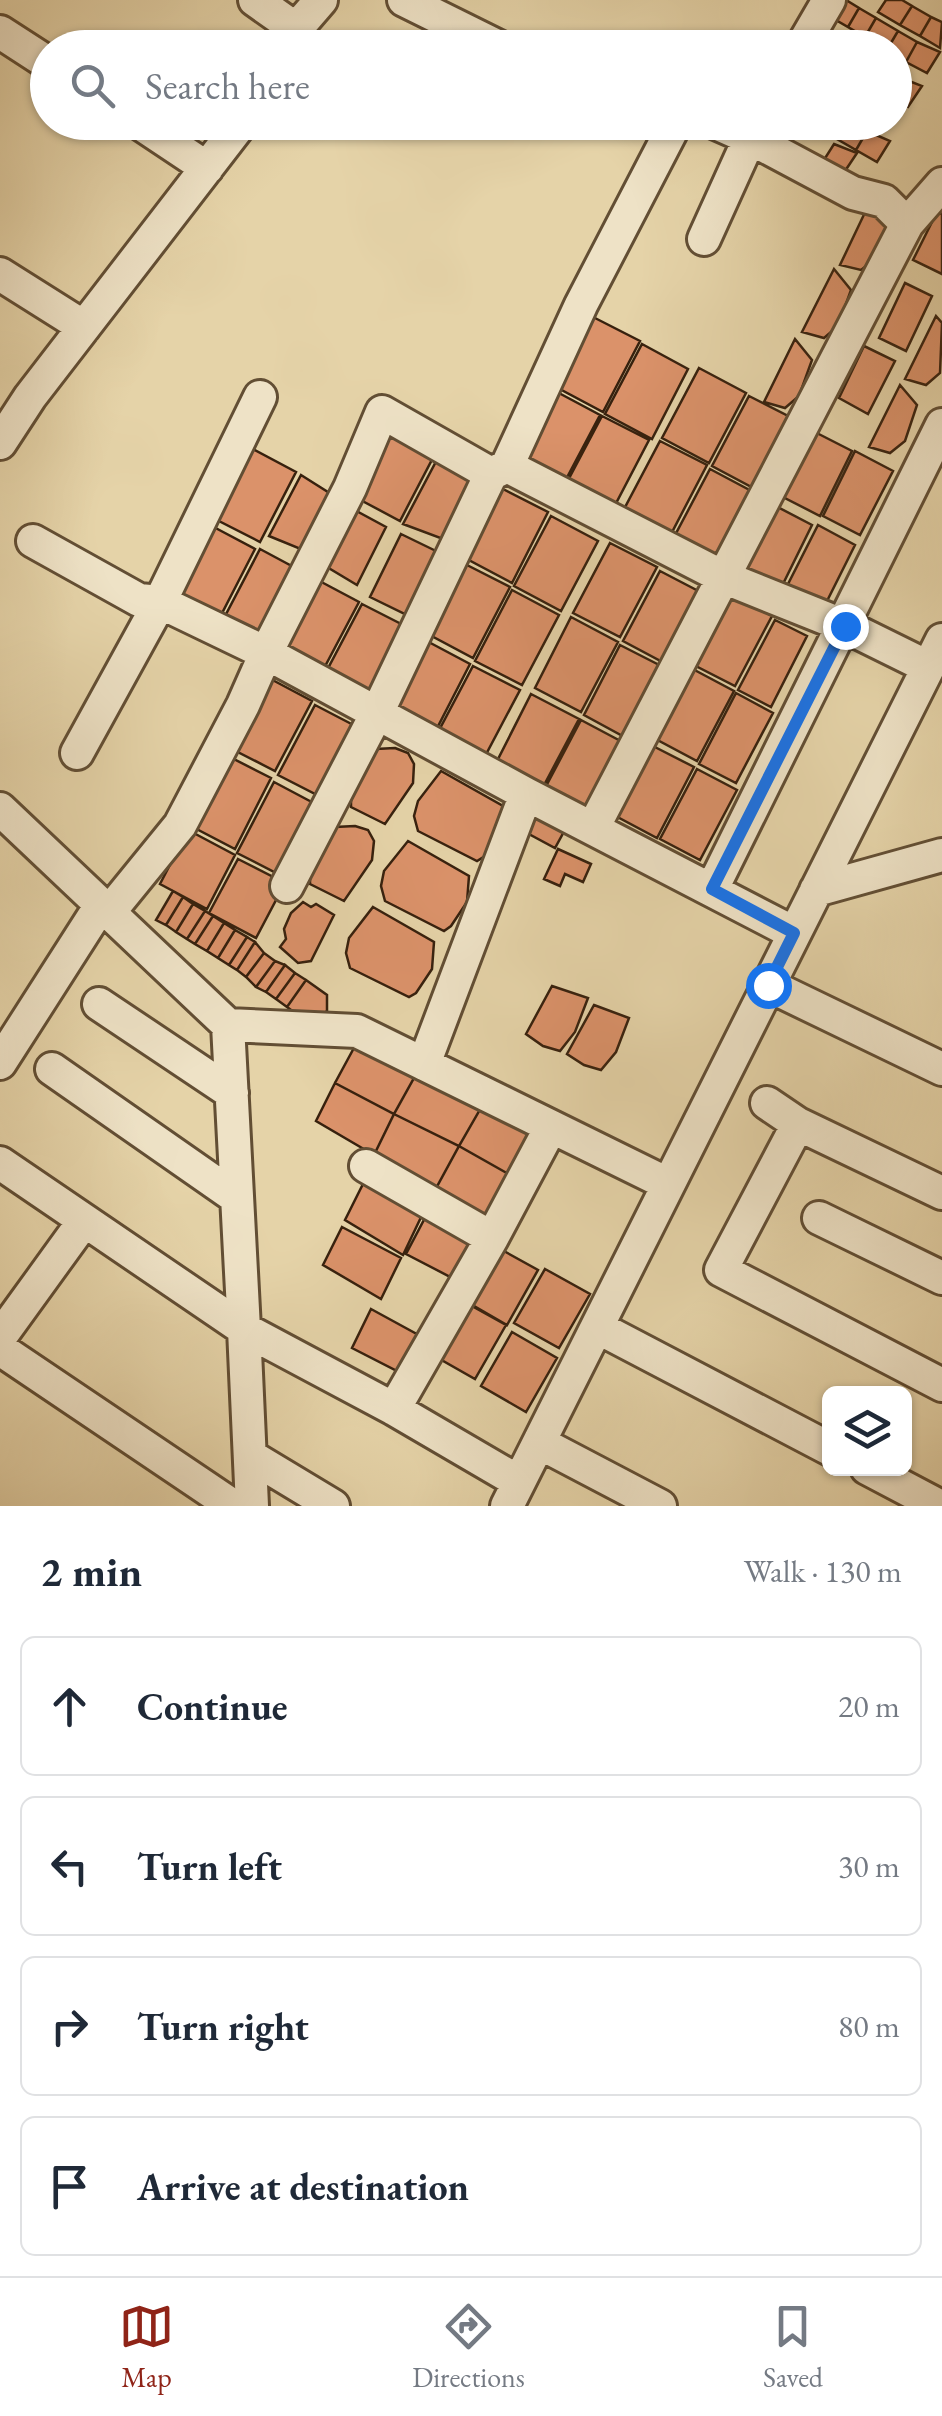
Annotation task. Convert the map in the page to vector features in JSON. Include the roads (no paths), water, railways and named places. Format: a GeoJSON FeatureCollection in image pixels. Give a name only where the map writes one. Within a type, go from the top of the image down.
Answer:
{"type":"FeatureCollection","features":[{"type":"Feature","properties":{"kind":"street"},"geometry":{"type":"LineString","coordinates":[[255,0],[283,30]]}},
{"type":"Feature","properties":{"kind":"street"},"geometry":{"type":"LineString","coordinates":[[297,30],[322,0]]}},
{"type":"Feature","properties":{"kind":"street"},"geometry":{"type":"LineString","coordinates":[[404,0],[465,30]]}},
{"type":"Feature","properties":{"kind":"street"},"geometry":{"type":"LineString","coordinates":[[812,30],[829,0]]}},
{"type":"Feature","properties":{"kind":"street"},"geometry":{"type":"LineString","coordinates":[[0,32],[30,52]]}},
{"type":"Feature","properties":{"kind":"street"},"geometry":{"type":"LineString","coordinates":[[165,140],[207,168]]}},
{"type":"Feature","properties":{"kind":"street"},"geometry":{"type":"LineString","coordinates":[[0,443],[30,397],[228,140]]}},
{"type":"Feature","properties":{"kind":"street"},"geometry":{"type":"LineString","coordinates":[[287,886],[667,140]]}},
{"type":"Feature","properties":{"kind":"street"},"geometry":{"type":"LineString","coordinates":[[704,239],[749,140]]}},
{"type":"Feature","properties":{"kind":"street"},"geometry":{"type":"LineString","coordinates":[[769,140],[853,193],[884,201],[907,224]]}},
{"type":"Feature","properties":{"kind":"street"},"geometry":{"type":"LineString","coordinates":[[593,828],[907,224],[942,184]]}},
{"type":"Feature","properties":{"kind":"street"},"geometry":{"type":"LineString","coordinates":[[0,274],[84,327]]}},
{"type":"Feature","properties":{"kind":"street"},"geometry":{"type":"LineString","coordinates":[[77,752],[160,602],[260,396]]}},
{"type":"Feature","properties":{"kind":"street"},"geometry":{"type":"LineString","coordinates":[[0,1064],[105,908],[180,826],[350,488],[382,412],[723,578],[845,626],[935,654],[513,1494],[394,1409],[244,1329],[0,1163]]}},
{"type":"Feature","properties":{"kind":"street"},"geometry":{"type":"LineString","coordinates":[[712,889],[942,425]]}},
{"type":"Feature","properties":{"kind":"street"},"geometry":{"type":"LineString","coordinates":[[32,541],[139,600],[160,602],[266,653],[794,933]]}},
{"type":"Feature","properties":{"kind":"street"},"geometry":{"type":"LineString","coordinates":[[424,1064],[526,794]]}},
{"type":"Feature","properties":{"kind":"street"},"geometry":{"type":"LineString","coordinates":[[0,809],[228,1024],[357,1031],[668,1184]]}},
{"type":"Feature","properties":{"kind":"street"},"geometry":{"type":"LineString","coordinates":[[816,890],[942,855]]}},
{"type":"Feature","properties":{"kind":"street"},"geometry":{"type":"LineString","coordinates":[[768,985],[942,1069]]}},
{"type":"Feature","properties":{"kind":"street"},"geometry":{"type":"LineString","coordinates":[[99,1004],[232,1093]]}},
{"type":"Feature","properties":{"kind":"street"},"geometry":{"type":"LineString","coordinates":[[228,1024],[252,1506]]}},
{"type":"Feature","properties":{"kind":"street"},"geometry":{"type":"LineString","coordinates":[[52,1068],[237,1198]]}},
{"type":"Feature","properties":{"kind":"street"},"geometry":{"type":"LineString","coordinates":[[767,1104],[798,1124],[942,1192]]}},
{"type":"Feature","properties":{"kind":"street"},"geometry":{"type":"LineString","coordinates":[[798,1124],[721,1270],[942,1386]]}},
{"type":"Feature","properties":{"kind":"street"},"geometry":{"type":"LineString","coordinates":[[394,1409],[551,1127]]}},
{"type":"Feature","properties":{"kind":"street"},"geometry":{"type":"LineString","coordinates":[[366,1166],[492,1238]]}},
{"type":"Feature","properties":{"kind":"street"},"geometry":{"type":"LineString","coordinates":[[820,1218],[942,1278]]}},
{"type":"Feature","properties":{"kind":"street"},"geometry":{"type":"LineString","coordinates":[[0,1337],[84,1221]]}},
{"type":"Feature","properties":{"kind":"street"},"geometry":{"type":"LineString","coordinates":[[598,1327],[822,1445]]}},
{"type":"Feature","properties":{"kind":"street"},"geometry":{"type":"LineString","coordinates":[[0,1349],[232,1506]]}},
{"type":"Feature","properties":{"kind":"street"},"geometry":{"type":"LineString","coordinates":[[540,1442],[660,1506]]}},
{"type":"Feature","properties":{"kind":"street"},"geometry":{"type":"LineString","coordinates":[[250,1456],[333,1506]]}},
{"type":"Feature","properties":{"kind":"street"},"geometry":{"type":"LineString","coordinates":[[882,1476],[938,1506]]}}]}
